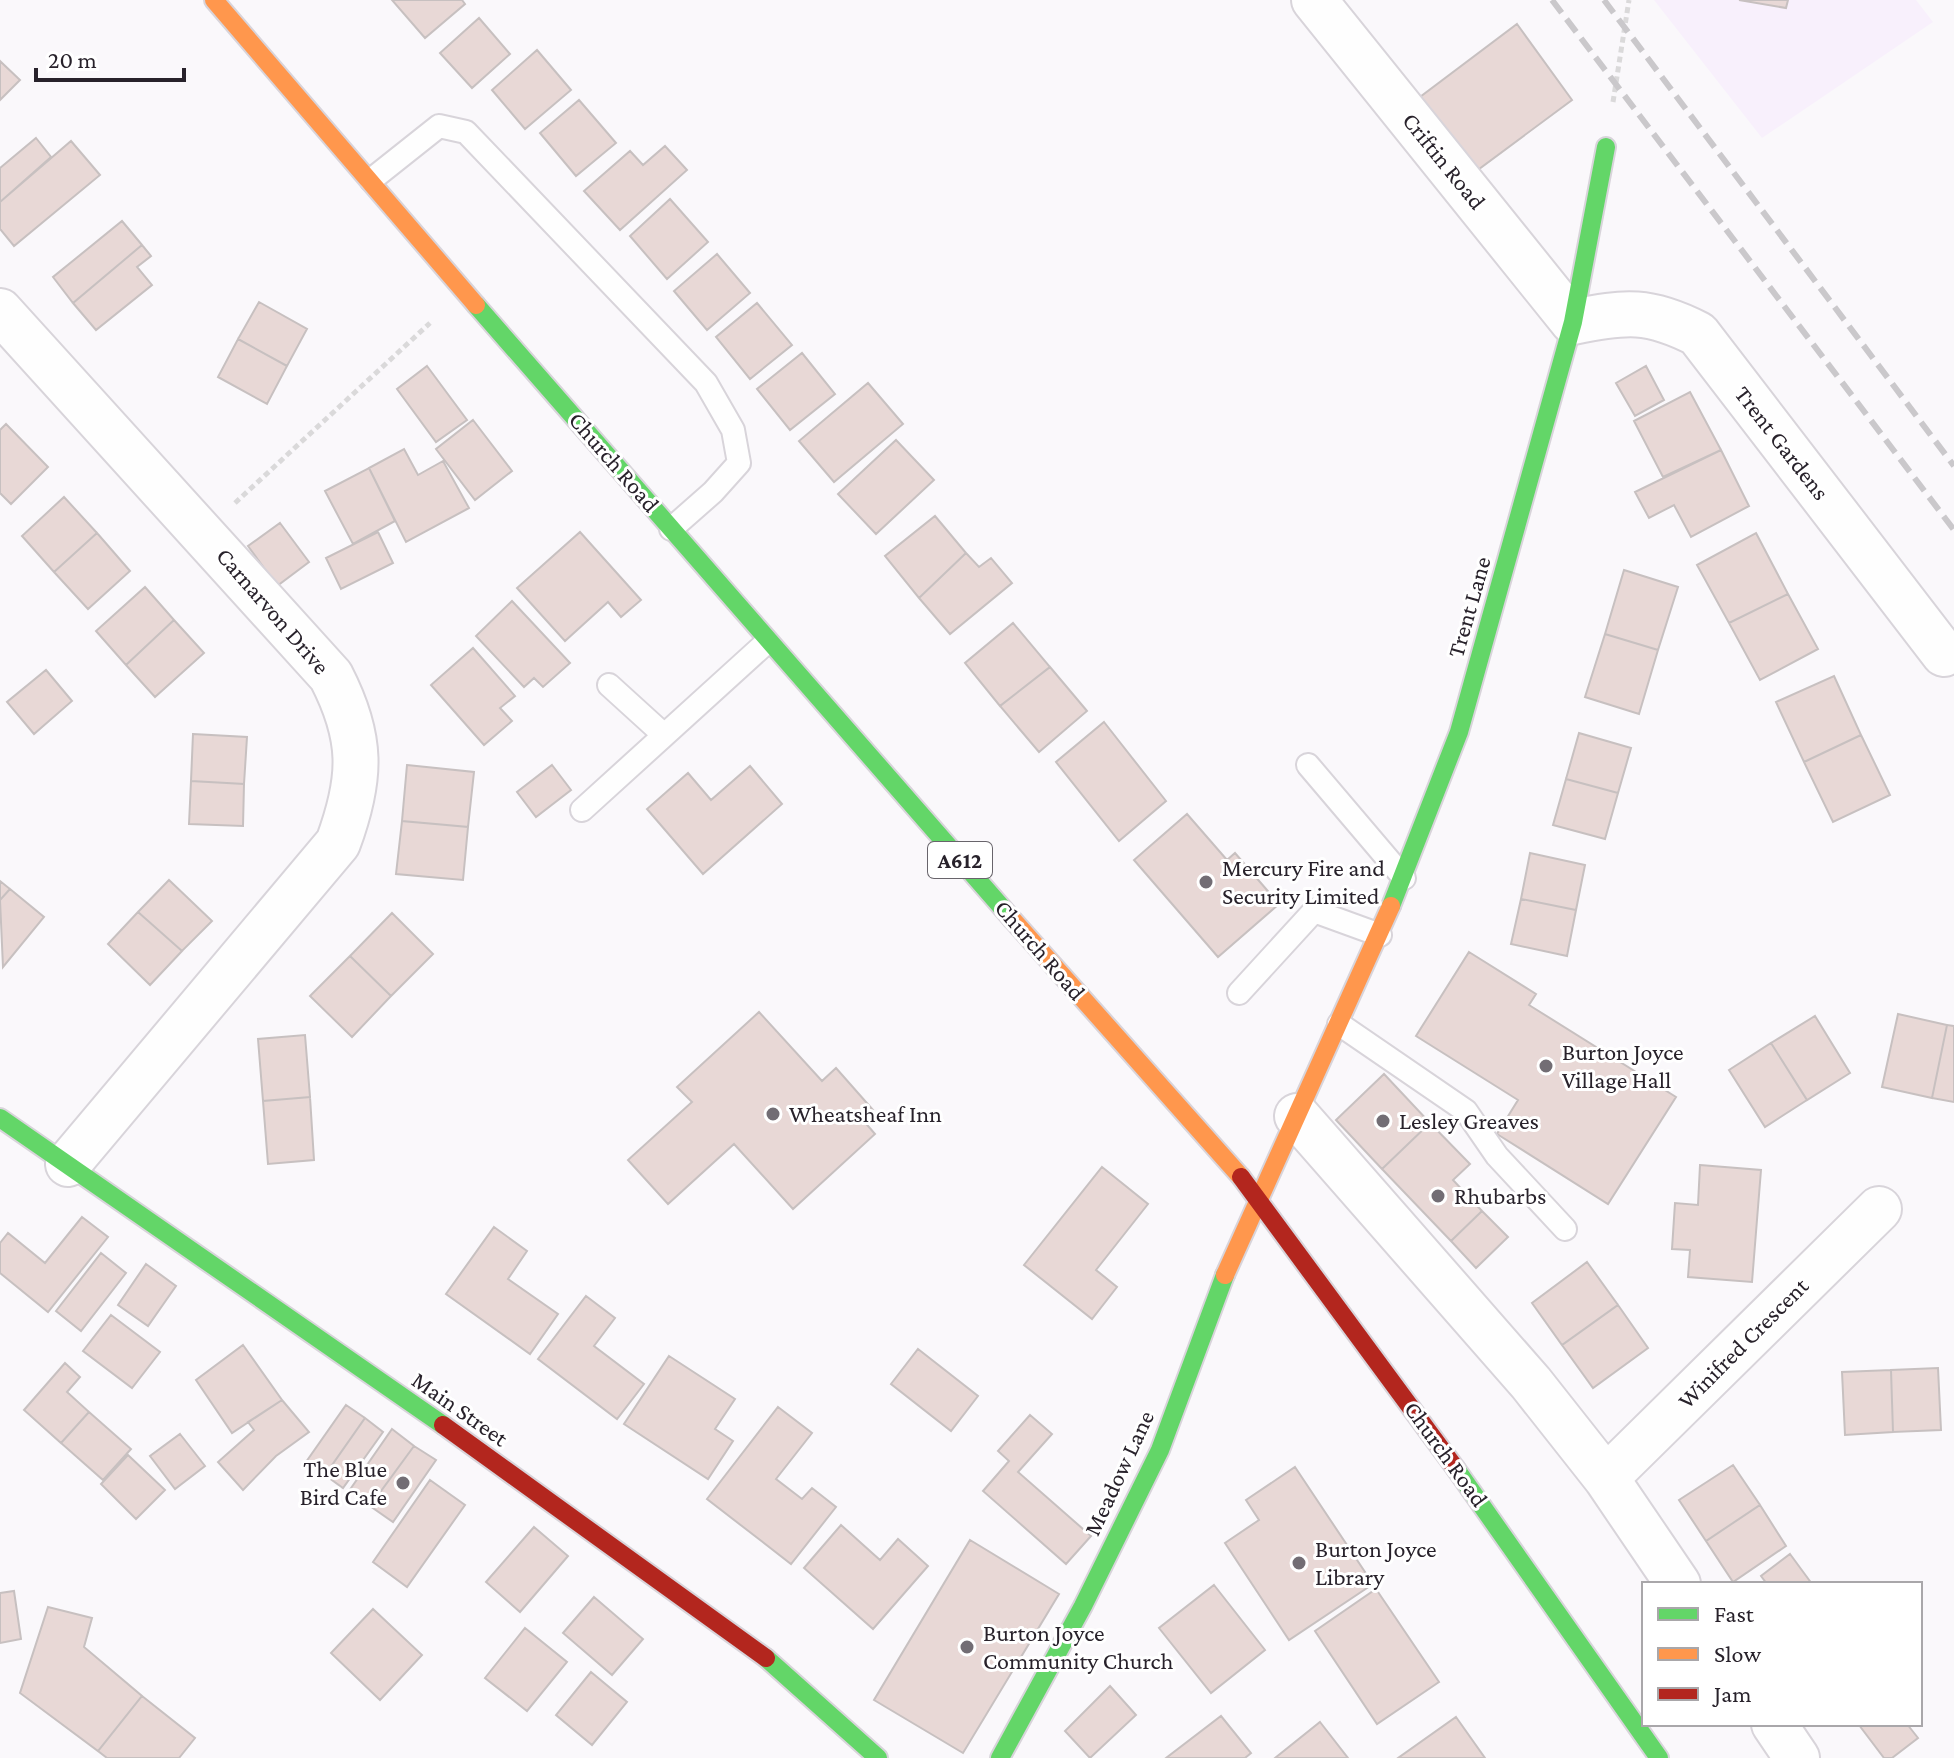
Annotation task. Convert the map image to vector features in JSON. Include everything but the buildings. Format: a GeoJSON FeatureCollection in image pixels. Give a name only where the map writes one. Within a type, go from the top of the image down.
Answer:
{"type":"FeatureCollection","features":[{"type":"Feature","properties":{"kind":"street","name":"Church Road"},"geometry":{"type":"LineString","coordinates":[[214,0],[467,290],[767,642],[1257,1196],[1521,1558],[1659,1758]]}},
{"type":"Feature","properties":{"kind":"street","name":"Criftin Road"},"geometry":{"type":"LineString","coordinates":[[1314,0],[1573,322]]}},
{"type":"Feature","properties":{"kind":"street","name":"Trent Lane"},"geometry":{"type":"LineString","coordinates":[[1257,1196],[1380,935],[1459,732],[1573,322],[1606,147]]}},
{"type":"Feature","properties":{"kind":"street","name":"Trent Gardens"},"geometry":{"type":"LineString","coordinates":[[1573,322],[1623,312],[1671,320],[1698,334],[1944,654]]}},
{"type":"Feature","properties":{"kind":"street","name":"Carnarvon Drive"},"geometry":{"type":"LineString","coordinates":[[4,315],[202,530],[331,676],[347,707],[358,749],[354,799],[338,843],[68,1164]]}},
{"type":"Feature","properties":{"kind":"street"},"geometry":{"type":"LineString","coordinates":[[1297,1116],[1463,1301],[1606,1478],[1677,1582]]}},
{"type":"Feature","properties":{"kind":"street","name":"Main Street"},"geometry":{"type":"LineString","coordinates":[[0,1118],[690,1600],[755,1648],[878,1758]]}},
{"type":"Feature","properties":{"kind":"street","name":"Meadow Lane"},"geometry":{"type":"LineString","coordinates":[[1000,1758],[1083,1606],[1160,1450],[1238,1239],[1257,1196]]}},
{"type":"Feature","properties":{"kind":"street","name":"Winifred Crescent"},"geometry":{"type":"LineString","coordinates":[[1606,1478],[1879,1209]]}},
{"type":"Feature","properties":{"kind":"street"},"geometry":{"type":"LineString","coordinates":[[1775,1726],[1797,1758]]}},
{"type":"Feature","properties":{"kind":"lane"},"geometry":{"type":"LineString","coordinates":[[371,180],[439,126],[466,132],[706,383],[733,430],[739,463],[713,492],[671,529]]}},
{"type":"Feature","properties":{"kind":"lane"},"geometry":{"type":"LineString","coordinates":[[582,810],[767,642]]}},
{"type":"Feature","properties":{"kind":"lane"},"geometry":{"type":"LineString","coordinates":[[609,685],[664,735]]}},
{"type":"Feature","properties":{"kind":"lane"},"geometry":{"type":"LineString","coordinates":[[1308,765],[1404,878]]}},
{"type":"Feature","properties":{"kind":"lane"},"geometry":{"type":"LineString","coordinates":[[1239,993],[1314,911],[1380,935]]}},
{"type":"Feature","properties":{"kind":"lane"},"geometry":{"type":"LineString","coordinates":[[1339,1024],[1466,1111],[1497,1156],[1565,1229]]}},
{"type":"Feature","properties":{"kind":"path"},"geometry":{"type":"LineString","coordinates":[[1606,147],[1629,0]]}},
{"type":"Feature","properties":{"kind":"path"},"geometry":{"type":"LineString","coordinates":[[202,530],[254,488],[467,290]]}},
{"type":"Feature","properties":{"kind":"shaded area"},"geometry":{"type":"Polygon","coordinates":[[[1654,0],[1916,0],[1933,22],[1762,138],[1654,0]]]}},
{"type":"Feature","properties":{"kind":"railway"},"geometry":{"type":"LineString","coordinates":[[1552,0],[1954,530]]}},
{"type":"Feature","properties":{"kind":"railway"},"geometry":{"type":"LineString","coordinates":[[1604,0],[1954,466]]}},
{"type":"Feature","properties":{"kind":"traffic: fast"},"geometry":{"type":"LineString","coordinates":[[1391,906],[1459,732],[1573,322],[1606,147]]}},
{"type":"Feature","properties":{"kind":"traffic: fast"},"geometry":{"type":"LineString","coordinates":[[476,305],[1012,919]]}},
{"type":"Feature","properties":{"kind":"traffic: fast"},"geometry":{"type":"LineString","coordinates":[[0,1118],[443,1425]]}},
{"type":"Feature","properties":{"kind":"traffic: fast"},"geometry":{"type":"LineString","coordinates":[[1000,1758],[1083,1606],[1160,1450],[1225,1275]]}},
{"type":"Feature","properties":{"kind":"traffic: fast"},"geometry":{"type":"LineString","coordinates":[[1456,1469],[1659,1758]]}},
{"type":"Feature","properties":{"kind":"traffic: fast"},"geometry":{"type":"LineString","coordinates":[[766,1658],[878,1758]]}},
{"type":"Feature","properties":{"kind":"traffic: slow"},"geometry":{"type":"LineString","coordinates":[[214,0],[476,305]]}},
{"type":"Feature","properties":{"kind":"traffic: slow"},"geometry":{"type":"LineString","coordinates":[[1225,1275],[1391,906]]}},
{"type":"Feature","properties":{"kind":"traffic: slow"},"geometry":{"type":"LineString","coordinates":[[1012,919],[1241,1177]]}},
{"type":"Feature","properties":{"kind":"traffic: jam"},"geometry":{"type":"LineString","coordinates":[[1241,1177],[1456,1469]]}},
{"type":"Feature","properties":{"kind":"traffic: jam"},"geometry":{"type":"LineString","coordinates":[[443,1425],[766,1658]]}},
{"type":"Feature","properties":{"kind":"place","name":"Mercury Fire and Security Limited"},"geometry":{"type":"Point","coordinates":[1206,882]}},
{"type":"Feature","properties":{"kind":"place","name":"Burton Joyce Village Hall"},"geometry":{"type":"Point","coordinates":[1546,1066]}},
{"type":"Feature","properties":{"kind":"place","name":"Wheatsheaf Inn"},"geometry":{"type":"Point","coordinates":[773,1114]}},
{"type":"Feature","properties":{"kind":"place","name":"Lesley Greaves"},"geometry":{"type":"Point","coordinates":[1383,1121]}},
{"type":"Feature","properties":{"kind":"place","name":"Rhubarbs"},"geometry":{"type":"Point","coordinates":[1438,1196]}},
{"type":"Feature","properties":{"kind":"place","name":"The Blue Bird Cafe"},"geometry":{"type":"Point","coordinates":[403,1483]}},
{"type":"Feature","properties":{"kind":"place","name":"Burton Joyce Library"},"geometry":{"type":"Point","coordinates":[1299,1563]}},
{"type":"Feature","properties":{"kind":"place","name":"Burton Joyce Community Church"},"geometry":{"type":"Point","coordinates":[967,1647]}}]}
